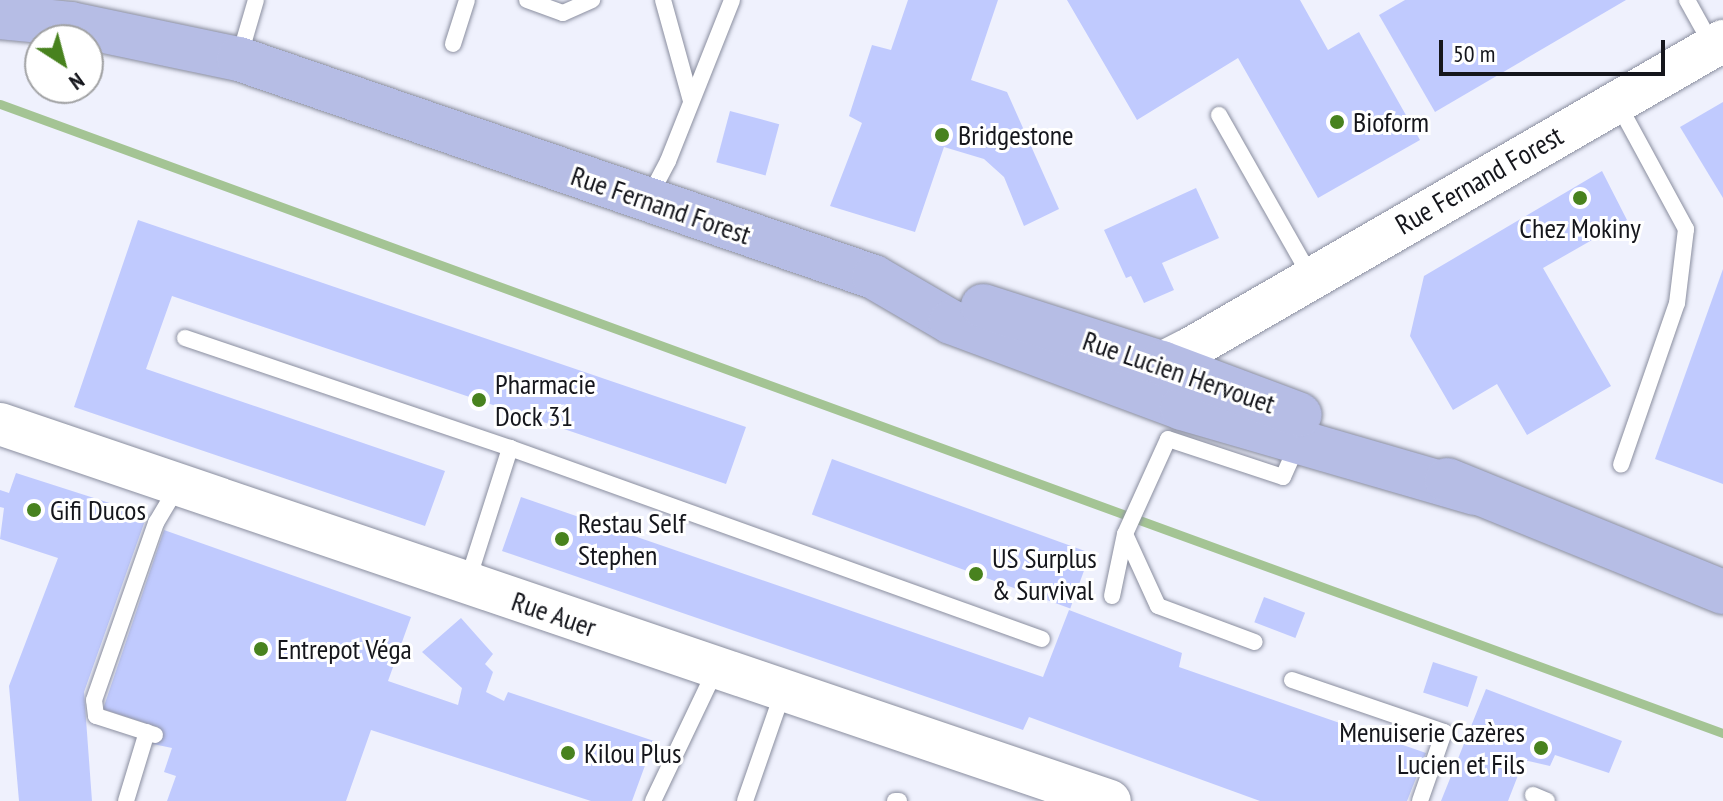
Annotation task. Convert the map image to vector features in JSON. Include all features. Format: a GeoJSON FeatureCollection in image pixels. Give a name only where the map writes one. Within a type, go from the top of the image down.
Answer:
{"type":"FeatureCollection","features":[{"type":"Feature","properties":{"kind":"main road","name":"Rue Fernand Forest"},"geometry":{"type":"LineString","coordinates":[[3,0],[239,59],[874,277],[951,322],[1042,358]]}},
{"type":"Feature","properties":{"kind":"main road","name":"Rue Fernand Forest"},"geometry":{"type":"LineString","coordinates":[[0,17],[73,18]]}},
{"type":"Feature","properties":{"kind":"main road","name":"Rue Lucien Hervouet"},"geometry":{"type":"LineString","coordinates":[[874,277],[982,306],[1235,389],[1475,493],[1723,592]]}},
{"type":"Feature","properties":{"kind":"main road","name":"Rue Lucien Hervouet"},"geometry":{"type":"LineString","coordinates":[[1042,358],[1182,408],[1475,493]]}},
{"type":"Feature","properties":{"kind":"street","name":"Rue Fernand Forest"},"geometry":{"type":"LineString","coordinates":[[1042,358],[1125,371],[1162,363],[1718,44]]}},
{"type":"Feature","properties":{"kind":"street"},"geometry":{"type":"LineString","coordinates":[[1235,389],[1226,368],[1236,322]]}},
{"type":"Feature","properties":{"kind":"street","name":"Rue Auer"},"geometry":{"type":"LineString","coordinates":[[0,424],[1110,801]]}},
{"type":"Feature","properties":{"kind":"lane"},"geometry":{"type":"LineString","coordinates":[[239,59],[256,0]]}},
{"type":"Feature","properties":{"kind":"lane"},"geometry":{"type":"LineString","coordinates":[[453,44],[467,0]]}},
{"type":"Feature","properties":{"kind":"lane"},"geometry":{"type":"LineString","coordinates":[[527,0],[563,13],[592,0]]}},
{"type":"Feature","properties":{"kind":"lane"},"geometry":{"type":"LineString","coordinates":[[663,0],[691,101]]}},
{"type":"Feature","properties":{"kind":"lane"},"geometry":{"type":"LineString","coordinates":[[647,200],[668,161],[732,0]]}},
{"type":"Feature","properties":{"kind":"lane"},"geometry":{"type":"LineString","coordinates":[[1687,0],[1718,44]]}},
{"type":"Feature","properties":{"kind":"lane"},"geometry":{"type":"LineString","coordinates":[[1616,101],[1686,229],[1677,303],[1621,465]]}},
{"type":"Feature","properties":{"kind":"lane"},"geometry":{"type":"LineString","coordinates":[[1219,115],[1311,277]]}},
{"type":"Feature","properties":{"kind":"lane"},"geometry":{"type":"LineString","coordinates":[[185,338],[510,448],[1042,639]]}},
{"type":"Feature","properties":{"kind":"lane"},"geometry":{"type":"LineString","coordinates":[[1112,596],[1125,534],[1168,439],[1283,477],[1299,442]]}},
{"type":"Feature","properties":{"kind":"lane"},"geometry":{"type":"LineString","coordinates":[[467,584],[510,448]]}},
{"type":"Feature","properties":{"kind":"lane"},"geometry":{"type":"LineString","coordinates":[[126,801],[151,734],[96,716],[94,700],[156,523],[178,486]]}},
{"type":"Feature","properties":{"kind":"lane"},"geometry":{"type":"LineString","coordinates":[[1125,534],[1158,606],[1255,642]]}},
{"type":"Feature","properties":{"kind":"lane"},"geometry":{"type":"LineString","coordinates":[[653,801],[716,669]]}},
{"type":"Feature","properties":{"kind":"lane"},"geometry":{"type":"LineString","coordinates":[[1292,680],[1444,732],[1420,801]]}},
{"type":"Feature","properties":{"kind":"lane"},"geometry":{"type":"LineString","coordinates":[[745,801],[783,692]]}},
{"type":"Feature","properties":{"kind":"building","name":"Bridgestone"},"geometry":{"type":"Polygon","coordinates":[[[908,0],[998,0],[971,80],[1007,92],[1059,209],[1024,226],[1004,177],[984,159],[944,147],[915,232],[830,206],[862,123],[849,116],[872,45],[891,50],[908,0]]]}},
{"type":"Feature","properties":{"kind":"building"},"geometry":{"type":"Polygon","coordinates":[[[1067,0],[1300,0],[1328,50],[1359,32],[1420,140],[1318,198],[1238,58],[1137,120],[1067,0]]]}},
{"type":"Feature","properties":{"kind":"building"},"geometry":{"type":"Polygon","coordinates":[[[1405,0],[1626,0],[1435,112],[1379,15],[1405,0]]]}},
{"type":"Feature","properties":{"kind":"building"},"geometry":{"type":"Polygon","coordinates":[[[1723,102],[1723,198],[1680,127],[1723,102]]]}},
{"type":"Feature","properties":{"kind":"building"},"geometry":{"type":"Polygon","coordinates":[[[730,111],[779,124],[766,175],[716,162],[730,111]]]}},
{"type":"Feature","properties":{"kind":"building"},"geometry":{"type":"Polygon","coordinates":[[[1602,171],[1627,220],[1543,268],[1611,386],[1527,435],[1497,384],[1453,410],[1410,336],[1424,276],[1602,171]]]}},
{"type":"Feature","properties":{"kind":"building"},"geometry":{"type":"Polygon","coordinates":[[[1196,188],[1219,238],[1162,263],[1174,290],[1144,303],[1131,276],[1126,278],[1104,230],[1196,188]]]}},
{"type":"Feature","properties":{"kind":"building"},"geometry":{"type":"Polygon","coordinates":[[[138,220],[746,427],[726,484],[172,296],[146,369],[445,471],[425,526],[74,407],[138,220]]]}},
{"type":"Feature","properties":{"kind":"building"},"geometry":{"type":"Polygon","coordinates":[[[1723,269],[1723,484],[1655,459],[1723,269]]]}},
{"type":"Feature","properties":{"kind":"building"},"geometry":{"type":"Polygon","coordinates":[[[832,459],[1090,553],[1070,608],[812,514],[832,459]]]}},
{"type":"Feature","properties":{"kind":"building"},"geometry":{"type":"Polygon","coordinates":[[[16,473],[147,515],[84,692],[92,801],[19,801],[9,686],[58,558],[0,539],[4,508],[0,507],[0,490],[9,493],[16,473]]]}},
{"type":"Feature","properties":{"kind":"building"},"geometry":{"type":"Polygon","coordinates":[[[521,497],[1043,677],[1069,610],[1182,653],[1179,667],[1426,753],[1407,801],[1260,801],[1029,717],[1023,730],[502,551],[521,497]]]}},
{"type":"Feature","properties":{"kind":"building","name":"Entrepot Véga"},"geometry":{"type":"Polygon","coordinates":[[[164,530],[411,617],[388,681],[458,705],[462,688],[422,652],[461,618],[493,654],[485,664],[493,672],[486,692],[504,701],[508,692],[654,741],[632,801],[591,801],[371,730],[346,801],[167,801],[176,776],[164,772],[172,748],[153,744],[158,727],[103,709],[164,530]]]}},
{"type":"Feature","properties":{"kind":"building"},"geometry":{"type":"Polygon","coordinates":[[[1264,597],[1305,613],[1295,638],[1254,622],[1264,597]]]}},
{"type":"Feature","properties":{"kind":"building"},"geometry":{"type":"Polygon","coordinates":[[[1433,662],[1478,677],[1468,707],[1423,692],[1433,662]]]}},
{"type":"Feature","properties":{"kind":"building","name":"Menuiserie Cazères Lucien et Fils"},"geometry":{"type":"Polygon","coordinates":[[[1486,689],[1622,741],[1609,773],[1555,755],[1550,766],[1524,760],[1508,801],[1441,801],[1486,689]]]}},
{"type":"Feature","properties":{"kind":"waterway"},"geometry":{"type":"LineString","coordinates":[[0,104],[1723,733]]}},
{"type":"Feature","properties":{"kind":"place","name":"Bioform"},"geometry":{"type":"Point","coordinates":[1337,122]}},
{"type":"Feature","properties":{"kind":"place","name":"Bridgestone"},"geometry":{"type":"Point","coordinates":[942,135]}},
{"type":"Feature","properties":{"kind":"place","name":"Chez Mokiny"},"geometry":{"type":"Point","coordinates":[1580,198]}},
{"type":"Feature","properties":{"kind":"place","name":"Pharmacie Dock 31"},"geometry":{"type":"Point","coordinates":[479,400]}},
{"type":"Feature","properties":{"kind":"place","name":"Gifi Ducos"},"geometry":{"type":"Point","coordinates":[34,510]}},
{"type":"Feature","properties":{"kind":"place","name":"Restau Self Stephen"},"geometry":{"type":"Point","coordinates":[562,539]}},
{"type":"Feature","properties":{"kind":"place","name":"US Surplus & Survival"},"geometry":{"type":"Point","coordinates":[976,574]}},
{"type":"Feature","properties":{"kind":"place","name":"Entrepot Véga"},"geometry":{"type":"Point","coordinates":[261,649]}},
{"type":"Feature","properties":{"kind":"place","name":"Menuiserie Cazères Lucien et Fils"},"geometry":{"type":"Point","coordinates":[1541,748]}},
{"type":"Feature","properties":{"kind":"place","name":"Kilou Plus"},"geometry":{"type":"Point","coordinates":[568,753]}}]}
